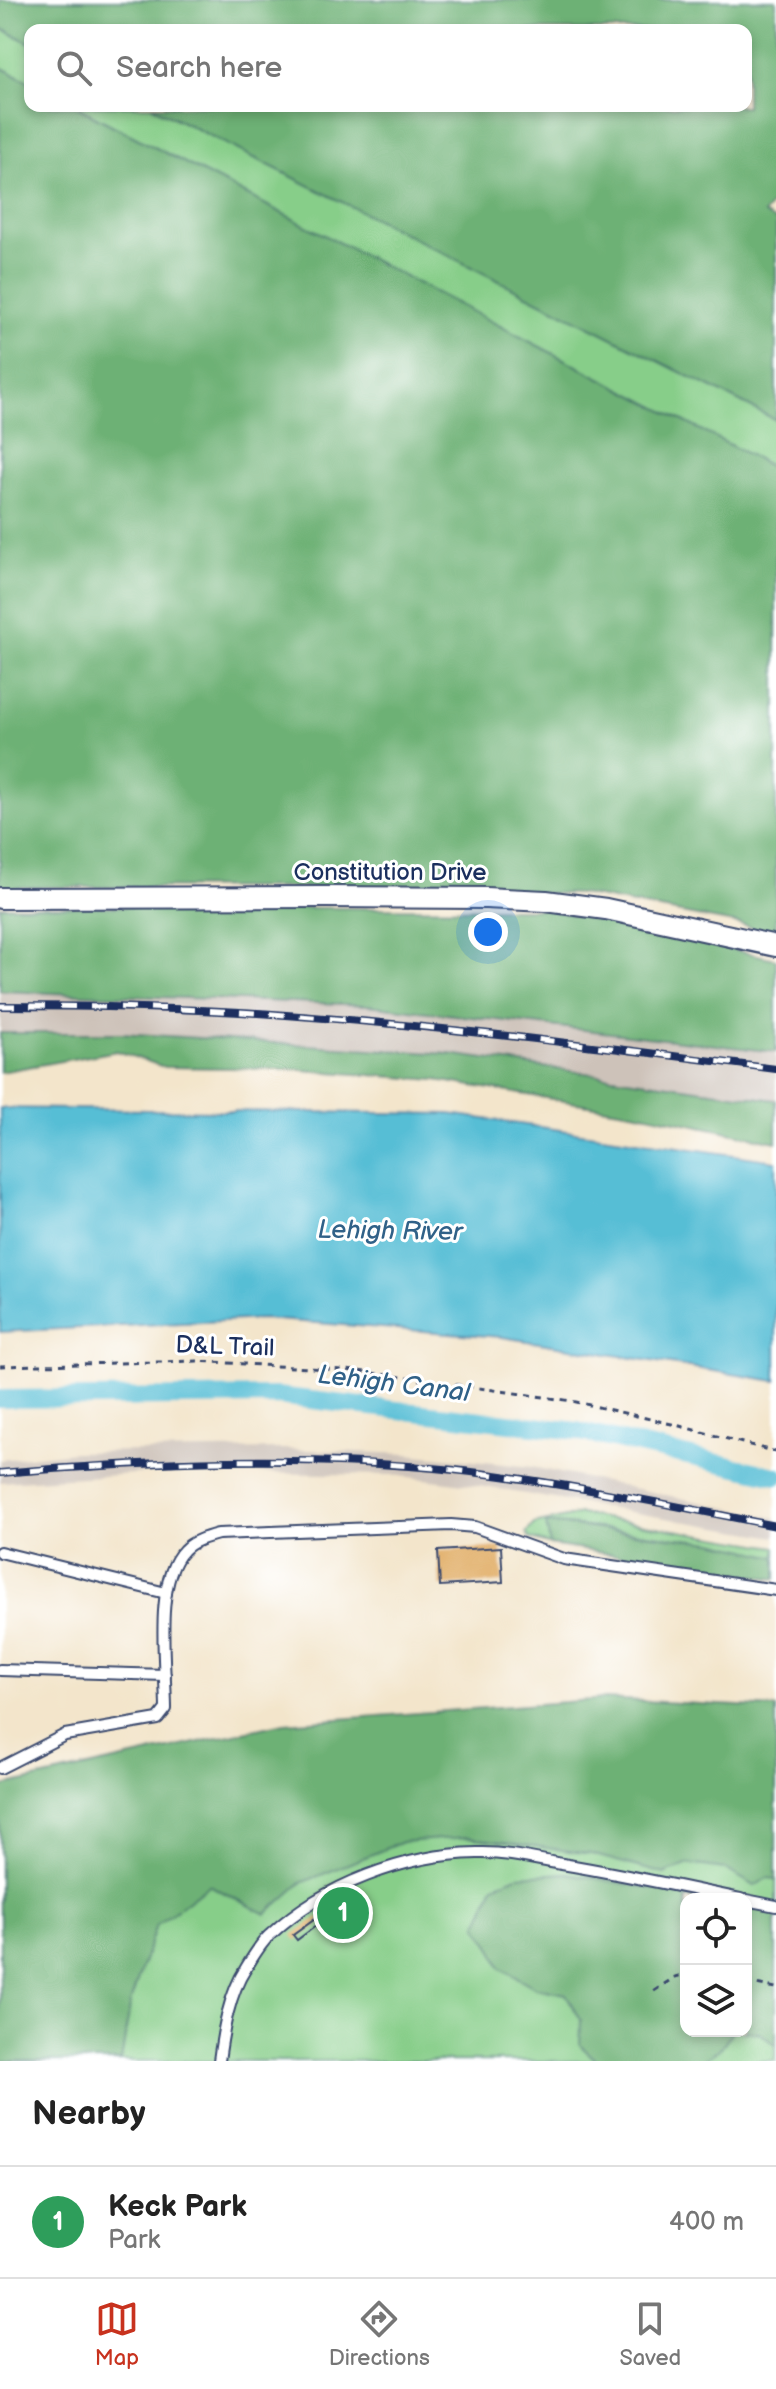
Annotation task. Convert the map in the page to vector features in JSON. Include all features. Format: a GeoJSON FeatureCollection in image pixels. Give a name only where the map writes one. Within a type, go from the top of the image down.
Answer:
{"type":"FeatureCollection","features":[{"type":"Feature","properties":{"kind":"street","name":"Constitution Drive"},"geometry":{"type":"LineString","coordinates":[[0,898],[340,897],[546,901],[606,909],[776,946]]}},
{"type":"Feature","properties":{"kind":"lane"},"geometry":{"type":"LineString","coordinates":[[0,1768],[65,1735],[158,1719],[166,1709],[166,1593],[174,1567],[184,1549],[218,1534],[451,1525],[475,1527],[564,1559],[776,1590]]}},
{"type":"Feature","properties":{"kind":"lane"},"geometry":{"type":"LineString","coordinates":[[0,1552],[166,1593]]}},
{"type":"Feature","properties":{"kind":"lane"},"geometry":{"type":"LineString","coordinates":[[0,1670],[165,1675]]}},
{"type":"Feature","properties":{"kind":"lane"},"geometry":{"type":"LineString","coordinates":[[219,2061],[233,1995],[244,1970],[270,1935],[309,1905],[375,1872],[435,1856],[479,1853],[607,1872],[710,1893]]}},
{"type":"Feature","properties":{"kind":"lane"},"geometry":{"type":"LineString","coordinates":[[752,1902],[776,1906]]}},
{"type":"Feature","properties":{"kind":"path","name":"D&L Trail"},"geometry":{"type":"LineString","coordinates":[[0,1366],[197,1361],[358,1371],[572,1401],[776,1452]]}},
{"type":"Feature","properties":{"kind":"path"},"geometry":{"type":"LineString","coordinates":[[654,1991],[680,1976]]}},
{"type":"Feature","properties":{"kind":"path"},"geometry":{"type":"LineString","coordinates":[[752,1983],[776,1988]]}},
{"type":"Feature","properties":{"kind":"shaded area"},"geometry":{"type":"Polygon","coordinates":[[[0,991],[367,1005],[776,1052],[776,1100],[450,1054],[120,1033],[0,1033],[0,991]]]}},
{"type":"Feature","properties":{"kind":"shaded area"},"geometry":{"type":"Polygon","coordinates":[[[283,1449],[407,1454],[532,1467],[776,1518],[776,1537],[479,1486],[393,1475],[167,1472],[0,1482],[0,1460],[75,1452],[283,1449]]]}},
{"type":"Feature","properties":{"kind":"green space"},"geometry":{"type":"Polygon","coordinates":[[[0,0],[776,0],[776,199],[764,214],[776,221],[776,420],[163,112],[752,112],[752,24],[24,24],[24,40],[0,28],[0,0]]]}},
{"type":"Feature","properties":{"kind":"green space"},"geometry":{"type":"Polygon","coordinates":[[[0,28],[24,40],[24,79],[0,67],[0,28]]]}},
{"type":"Feature","properties":{"kind":"green space"},"geometry":{"type":"Polygon","coordinates":[[[0,67],[24,79],[24,112],[87,112],[776,469],[776,935],[739,924],[581,894],[342,888],[0,887],[0,67]]]}},
{"type":"Feature","properties":{"kind":"green space"},"geometry":{"type":"Polygon","coordinates":[[[87,112],[163,112],[776,420],[776,469],[87,112]]]}},
{"type":"Feature","properties":{"kind":"green space"},"geometry":{"type":"Polygon","coordinates":[[[0,906],[545,909],[776,959],[776,1052],[367,1005],[0,991],[0,906]]]}},
{"type":"Feature","properties":{"kind":"green space"},"geometry":{"type":"Polygon","coordinates":[[[0,1033],[120,1033],[450,1054],[776,1100],[776,1142],[638,1113],[436,1080],[288,1069],[164,1067],[117,1051],[0,1072],[0,1033]]]}},
{"type":"Feature","properties":{"kind":"green space"},"geometry":{"type":"Polygon","coordinates":[[[580,1514],[776,1547],[776,1557],[690,1540],[546,1523],[550,1545],[529,1538],[526,1533],[534,1524],[580,1514]]]}},
{"type":"Feature","properties":{"kind":"green space"},"geometry":{"type":"Polygon","coordinates":[[[546,1523],[713,1542],[776,1557],[776,1579],[550,1545],[546,1523]]]}},
{"type":"Feature","properties":{"kind":"green space"},"geometry":{"type":"Polygon","coordinates":[[[605,1699],[776,1708],[776,1879],[767,1878],[755,1886],[725,1869],[689,1864],[664,1874],[591,1854],[468,1837],[402,1842],[301,1883],[266,1914],[209,1885],[156,1925],[131,2000],[121,2061],[0,2061],[0,1793],[4,1786],[284,1723],[605,1699]]]}},
{"type":"Feature","properties":{"kind":"green space"},"geometry":{"type":"Polygon","coordinates":[[[776,1804],[776,2061],[71,2061],[0,1860],[776,1804]]]}},
{"type":"Feature","properties":{"kind":"green space"},"geometry":{"type":"Polygon","coordinates":[[[567,1873],[680,1894],[680,2037],[728,2037],[721,2048],[702,2061],[597,2061],[580,2045],[581,2020],[566,1994],[536,1988],[501,1968],[477,1926],[494,1885],[517,1876],[567,1873]]]}},
{"type":"Feature","properties":{"kind":"green space"},"geometry":{"type":"Polygon","coordinates":[[[752,1907],[776,1911],[776,2045],[759,2033],[752,2032],[752,1907]]]}},
{"type":"Feature","properties":{"kind":"water","name":"Lehigh River"},"geometry":{"type":"Polygon","coordinates":[[[0,1108],[450,1114],[776,1161],[776,1381],[502,1337],[263,1319],[0,1332],[0,1108]]]}},
{"type":"Feature","properties":{"kind":"building"},"geometry":{"type":"Polygon","coordinates":[[[501,1547],[503,1582],[440,1586],[438,1551],[501,1547]]]}},
{"type":"Feature","properties":{"kind":"building"},"geometry":{"type":"Polygon","coordinates":[[[318,1917],[321,1922],[297,1940],[293,1935],[318,1917]]]}},
{"type":"Feature","properties":{"kind":"waterway","name":"Lehigh Canal"},"geometry":{"type":"LineString","coordinates":[[0,1399],[277,1396],[577,1431],[776,1476]]}},
{"type":"Feature","properties":{"kind":"railway"},"geometry":{"type":"LineString","coordinates":[[0,1006],[179,1009],[347,1020],[776,1069]]}},
{"type":"Feature","properties":{"kind":"railway"},"geometry":{"type":"LineString","coordinates":[[0,1473],[227,1461],[397,1465],[535,1481],[776,1526]]}},
{"type":"Feature","properties":{"kind":"place","name":"Keck Park"},"geometry":{"type":"Point","coordinates":[343,1913]}}]}
